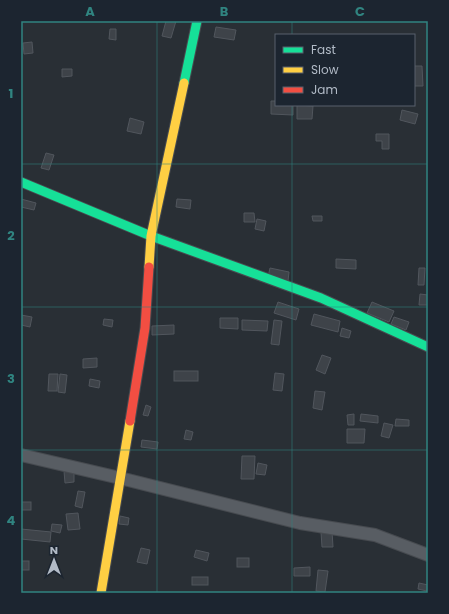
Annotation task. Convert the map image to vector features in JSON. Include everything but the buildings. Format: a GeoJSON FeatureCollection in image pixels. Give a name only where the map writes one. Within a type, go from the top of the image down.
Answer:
{"type":"FeatureCollection","features":[{"type":"Feature","properties":{"kind":"street"},"geometry":{"type":"LineString","coordinates":[[101,593],[145,328],[151,236],[197,21]]}},
{"type":"Feature","properties":{"kind":"street"},"geometry":{"type":"LineString","coordinates":[[21,182],[151,236],[321,298],[428,347]]}},
{"type":"Feature","properties":{"kind":"street"},"geometry":{"type":"LineString","coordinates":[[21,455],[300,523],[375,535],[428,555]]}},
{"type":"Feature","properties":{"kind":"traffic: fast"},"geometry":{"type":"LineString","coordinates":[[184,83],[197,21]]}},
{"type":"Feature","properties":{"kind":"traffic: fast"},"geometry":{"type":"LineString","coordinates":[[21,182],[151,236],[321,298],[428,347]]}},
{"type":"Feature","properties":{"kind":"traffic: slow"},"geometry":{"type":"LineString","coordinates":[[149,267],[151,236],[184,83]]}},
{"type":"Feature","properties":{"kind":"traffic: slow"},"geometry":{"type":"LineString","coordinates":[[101,593],[130,421]]}},
{"type":"Feature","properties":{"kind":"traffic: jam"},"geometry":{"type":"LineString","coordinates":[[130,421],[145,328],[149,267]]}}]}
